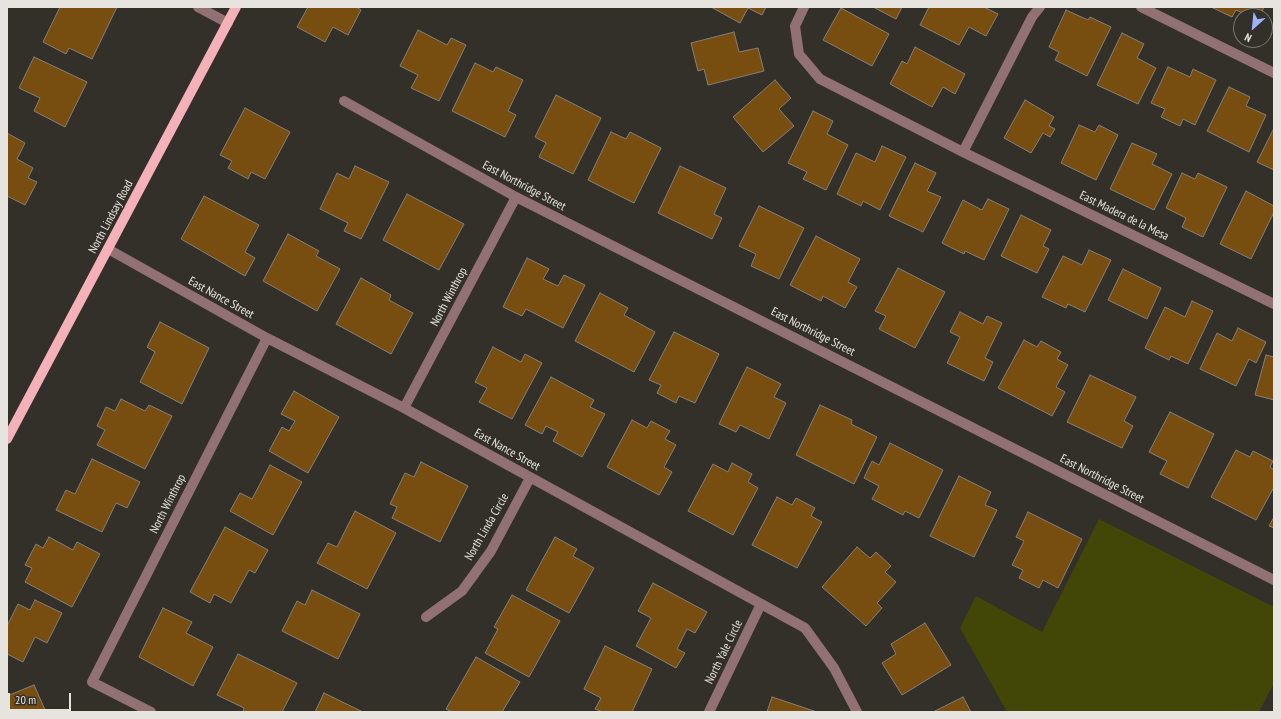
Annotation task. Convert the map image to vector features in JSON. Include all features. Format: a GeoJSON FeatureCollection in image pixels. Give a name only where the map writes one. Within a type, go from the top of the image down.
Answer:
{"type":"FeatureCollection","features":[{"type":"Feature","properties":{"kind":"main road","name":"North Lindsay Road"},"geometry":{"type":"LineString","coordinates":[[7,439],[236,7]]}},
{"type":"Feature","properties":{"kind":"street"},"geometry":{"type":"LineString","coordinates":[[198,7],[228,23]]}},
{"type":"Feature","properties":{"kind":"street","name":"East Madera de la Mesa"},"geometry":{"type":"LineString","coordinates":[[804,7],[795,26],[799,54],[820,79],[964,152],[1274,304]]}},
{"type":"Feature","properties":{"kind":"street"},"geometry":{"type":"LineString","coordinates":[[964,152],[1032,17],[1040,7]]}},
{"type":"Feature","properties":{"kind":"street"},"geometry":{"type":"LineString","coordinates":[[1141,7],[1274,73]]}},
{"type":"Feature","properties":{"kind":"street","name":"East Northridge Street"},"geometry":{"type":"LineString","coordinates":[[344,101],[516,197],[1274,580]]}},
{"type":"Feature","properties":{"kind":"street","name":"North Winthrop"},"geometry":{"type":"LineString","coordinates":[[404,408],[516,197]]}},
{"type":"Feature","properties":{"kind":"street","name":"East Nance Street"},"geometry":{"type":"LineString","coordinates":[[108,249],[267,338],[404,408],[805,628],[834,668],[857,712]]}},
{"type":"Feature","properties":{"kind":"street","name":"North Winthrop"},"geometry":{"type":"LineString","coordinates":[[151,712],[92,682],[267,338]]}},
{"type":"Feature","properties":{"kind":"street","name":"North Linda Circle"},"geometry":{"type":"LineString","coordinates":[[426,617],[462,591],[491,551],[530,478]]}},
{"type":"Feature","properties":{"kind":"street","name":"North Yale Circle"},"geometry":{"type":"LineString","coordinates":[[709,712],[761,604]]}},
{"type":"Feature","properties":{"kind":"green space"},"geometry":{"type":"Polygon","coordinates":[[[1099,519],[1274,607],[1274,683],[1259,712],[1007,712],[960,628],[976,596],[1042,632],[1099,519]]]}},
{"type":"Feature","properties":{"kind":"building"},"geometry":{"type":"Polygon","coordinates":[[[60,7],[117,7],[92,59],[69,48],[66,54],[43,42],[60,7]]]}},
{"type":"Feature","properties":{"kind":"building"},"geometry":{"type":"Polygon","coordinates":[[[308,7],[356,7],[361,10],[348,35],[333,27],[325,42],[297,27],[308,7]]]}},
{"type":"Feature","properties":{"kind":"building"},"geometry":{"type":"Polygon","coordinates":[[[711,7],[766,7],[762,15],[748,8],[740,23],[711,7]]]}},
{"type":"Feature","properties":{"kind":"building"},"geometry":{"type":"Polygon","coordinates":[[[873,7],[902,7],[896,19],[873,7]]]}},
{"type":"Feature","properties":{"kind":"building"},"geometry":{"type":"Polygon","coordinates":[[[929,7],[984,7],[998,14],[986,36],[969,27],[959,45],[920,25],[929,7]]]}},
{"type":"Feature","properties":{"kind":"building"},"geometry":{"type":"Polygon","coordinates":[[[1211,7],[1264,7],[1233,8],[1232,17],[1211,7]]]}},
{"type":"Feature","properties":{"kind":"building"},"geometry":{"type":"Polygon","coordinates":[[[841,8],[889,34],[872,66],[823,40],[841,8]]]}},
{"type":"Feature","properties":{"kind":"building"},"geometry":{"type":"Polygon","coordinates":[[[1066,10],[1088,20],[1090,17],[1111,27],[1087,76],[1055,60],[1059,52],[1049,47],[1066,10]]]}},
{"type":"Feature","properties":{"kind":"building"},"geometry":{"type":"Polygon","coordinates":[[[418,30],[447,45],[451,38],[466,45],[439,101],[411,88],[418,75],[400,66],[418,30]]]}},
{"type":"Feature","properties":{"kind":"building"},"geometry":{"type":"Polygon","coordinates":[[[734,32],[739,52],[758,48],[764,71],[708,85],[704,69],[698,71],[691,43],[734,32]]]}},
{"type":"Feature","properties":{"kind":"building"},"geometry":{"type":"Polygon","coordinates":[[[1122,33],[1144,44],[1137,58],[1156,68],[1138,104],[1097,85],[1122,33]]]}},
{"type":"Feature","properties":{"kind":"building"},"geometry":{"type":"Polygon","coordinates":[[[915,47],[965,74],[955,94],[943,87],[932,107],[890,84],[902,61],[907,64],[915,47]]]}},
{"type":"Feature","properties":{"kind":"building"},"geometry":{"type":"Polygon","coordinates":[[[34,57],[87,82],[65,127],[34,111],[40,98],[19,88],[34,57]]]}},
{"type":"Feature","properties":{"kind":"building"},"geometry":{"type":"Polygon","coordinates":[[[475,63],[493,72],[496,67],[523,80],[508,111],[516,115],[505,137],[452,111],[475,63]]]}},
{"type":"Feature","properties":{"kind":"building"},"geometry":{"type":"Polygon","coordinates":[[[1168,67],[1190,77],[1193,69],[1216,80],[1195,125],[1183,119],[1180,126],[1161,117],[1165,109],[1151,103],[1168,67]]]}},
{"type":"Feature","properties":{"kind":"building"},"geometry":{"type":"Polygon","coordinates":[[[775,80],[791,98],[779,109],[794,126],[763,152],[733,117],[775,80]]]}},
{"type":"Feature","properties":{"kind":"building"},"geometry":{"type":"Polygon","coordinates":[[[1229,87],[1250,97],[1246,106],[1266,115],[1249,152],[1207,131],[1229,87]]]}},
{"type":"Feature","properties":{"kind":"building"},"geometry":{"type":"Polygon","coordinates":[[[556,95],[601,118],[573,174],[539,157],[546,143],[535,137],[556,95]]]}},
{"type":"Feature","properties":{"kind":"building"},"geometry":{"type":"Polygon","coordinates":[[[1025,100],[1054,117],[1049,126],[1055,129],[1050,137],[1043,133],[1031,153],[1004,138],[1025,100]]]}},
{"type":"Feature","properties":{"kind":"building"},"geometry":{"type":"Polygon","coordinates":[[[245,108],[290,132],[265,179],[251,172],[248,179],[228,168],[232,161],[220,155],[245,108]]]}},
{"type":"Feature","properties":{"kind":"building"},"geometry":{"type":"Polygon","coordinates":[[[813,111],[833,121],[827,134],[848,145],[826,190],[803,179],[807,172],[788,163],[813,111]]]}},
{"type":"Feature","properties":{"kind":"building"},"geometry":{"type":"Polygon","coordinates":[[[1079,125],[1095,132],[1099,125],[1118,135],[1096,180],[1061,163],[1079,125]]]}},
{"type":"Feature","properties":{"kind":"building"},"geometry":{"type":"Polygon","coordinates":[[[1274,128],[1274,170],[1257,162],[1274,128]]]}},
{"type":"Feature","properties":{"kind":"building"},"geometry":{"type":"Polygon","coordinates":[[[611,132],[626,139],[630,132],[661,148],[634,203],[588,180],[611,132]]]}},
{"type":"Feature","properties":{"kind":"building"},"geometry":{"type":"Polygon","coordinates":[[[7,133],[25,143],[17,159],[33,168],[28,178],[37,182],[25,205],[7,196],[7,133]]]}},
{"type":"Feature","properties":{"kind":"building"},"geometry":{"type":"Polygon","coordinates":[[[1132,143],[1157,154],[1152,164],[1172,174],[1154,210],[1110,189],[1132,143]]]}},
{"type":"Feature","properties":{"kind":"building"},"geometry":{"type":"Polygon","coordinates":[[[882,146],[906,157],[880,210],[863,201],[861,206],[837,194],[856,153],[875,162],[882,146]]]}},
{"type":"Feature","properties":{"kind":"building"},"geometry":{"type":"Polygon","coordinates":[[[915,163],[936,173],[927,191],[941,197],[923,232],[889,216],[915,163]]]}},
{"type":"Feature","properties":{"kind":"building"},"geometry":{"type":"Polygon","coordinates":[[[355,166],[389,182],[361,239],[344,231],[348,223],[320,209],[337,173],[349,179],[355,166]]]}},
{"type":"Feature","properties":{"kind":"building"},"geometry":{"type":"Polygon","coordinates":[[[680,166],[726,188],[714,214],[722,218],[712,239],[658,213],[680,166]]]}},
{"type":"Feature","properties":{"kind":"building"},"geometry":{"type":"Polygon","coordinates":[[[1182,173],[1195,179],[1198,173],[1227,187],[1203,237],[1182,227],[1186,218],[1166,208],[1182,173]]]}},
{"type":"Feature","properties":{"kind":"building"},"geometry":{"type":"Polygon","coordinates":[[[1246,191],[1274,206],[1274,212],[1251,259],[1220,244],[1246,191]]]}},
{"type":"Feature","properties":{"kind":"building"},"geometry":{"type":"Polygon","coordinates":[[[407,194],[464,224],[439,270],[383,240],[407,194]]]}},
{"type":"Feature","properties":{"kind":"building"},"geometry":{"type":"Polygon","coordinates":[[[204,196],[259,225],[245,252],[255,258],[245,276],[181,239],[204,196]]]}},
{"type":"Feature","properties":{"kind":"building"},"geometry":{"type":"Polygon","coordinates":[[[988,199],[1009,209],[984,260],[965,251],[964,254],[942,243],[963,200],[982,210],[988,199]]]}},
{"type":"Feature","properties":{"kind":"building"},"geometry":{"type":"Polygon","coordinates":[[[759,206],[804,228],[779,279],[751,266],[756,254],[739,246],[759,206]]]}},
{"type":"Feature","properties":{"kind":"building"},"geometry":{"type":"Polygon","coordinates":[[[1021,215],[1051,230],[1043,246],[1049,249],[1037,273],[1001,256],[1021,215]]]}},
{"type":"Feature","properties":{"kind":"building"},"geometry":{"type":"Polygon","coordinates":[[[288,234],[319,251],[316,256],[340,269],[317,311],[263,281],[288,234]]]}},
{"type":"Feature","properties":{"kind":"building"},"geometry":{"type":"Polygon","coordinates":[[[816,236],[860,259],[848,282],[857,287],[845,308],[823,296],[821,301],[790,285],[816,236]]]}},
{"type":"Feature","properties":{"kind":"building"},"geometry":{"type":"Polygon","coordinates":[[[1089,250],[1111,260],[1085,312],[1068,304],[1066,308],[1042,297],[1063,256],[1082,265],[1089,250]]]}},
{"type":"Feature","properties":{"kind":"building"},"geometry":{"type":"Polygon","coordinates":[[[527,258],[549,269],[543,279],[558,286],[564,275],[585,285],[563,328],[526,309],[522,316],[503,307],[527,258]]]}},
{"type":"Feature","properties":{"kind":"building"},"geometry":{"type":"Polygon","coordinates":[[[898,268],[945,292],[915,348],[879,329],[886,316],[875,311],[898,268]]]}},
{"type":"Feature","properties":{"kind":"building"},"geometry":{"type":"Polygon","coordinates":[[[1123,269],[1161,288],[1147,319],[1108,300],[1123,269]]]}},
{"type":"Feature","properties":{"kind":"building"},"geometry":{"type":"Polygon","coordinates":[[[361,278],[391,295],[389,300],[413,313],[391,354],[336,324],[361,278]]]}},
{"type":"Feature","properties":{"kind":"building"},"geometry":{"type":"Polygon","coordinates":[[[600,293],[628,308],[624,315],[655,332],[634,372],[575,341],[600,293]]]}},
{"type":"Feature","properties":{"kind":"building"},"geometry":{"type":"Polygon","coordinates":[[[1192,301],[1213,311],[1188,364],[1171,356],[1169,360],[1145,348],[1165,307],[1185,317],[1192,301]]]}},
{"type":"Feature","properties":{"kind":"building"},"geometry":{"type":"Polygon","coordinates":[[[960,312],[983,324],[987,316],[1002,323],[985,358],[993,362],[984,381],[947,363],[960,337],[950,332],[960,312]]]}},
{"type":"Feature","properties":{"kind":"building"},"geometry":{"type":"Polygon","coordinates":[[[160,322],[209,348],[182,404],[140,382],[155,352],[147,347],[160,322]]]}},
{"type":"Feature","properties":{"kind":"building"},"geometry":{"type":"Polygon","coordinates":[[[1238,328],[1266,342],[1256,363],[1249,359],[1236,386],[1200,369],[1217,333],[1232,341],[1238,328]]]}},
{"type":"Feature","properties":{"kind":"building"},"geometry":{"type":"Polygon","coordinates":[[[674,332],[719,354],[695,403],[679,396],[676,403],[657,393],[661,385],[649,380],[674,332]]]}},
{"type":"Feature","properties":{"kind":"building"},"geometry":{"type":"Polygon","coordinates":[[[1024,340],[1037,347],[1041,341],[1061,352],[1057,359],[1068,365],[1056,387],[1065,392],[1052,416],[998,388],[1024,340]]]}},
{"type":"Feature","properties":{"kind":"building"},"geometry":{"type":"Polygon","coordinates":[[[493,347],[521,362],[525,354],[542,363],[512,419],[479,402],[487,388],[475,382],[493,347]]]}},
{"type":"Feature","properties":{"kind":"building"},"geometry":{"type":"Polygon","coordinates":[[[1266,355],[1274,357],[1274,400],[1255,395],[1266,355]]]}},
{"type":"Feature","properties":{"kind":"building"},"geometry":{"type":"Polygon","coordinates":[[[747,367],[781,384],[774,397],[786,403],[769,439],[740,425],[736,432],[719,424],[747,367]]]}},
{"type":"Feature","properties":{"kind":"building"},"geometry":{"type":"Polygon","coordinates":[[[1090,375],[1136,397],[1124,421],[1133,426],[1122,448],[1067,422],[1090,375]]]}},
{"type":"Feature","properties":{"kind":"building"},"geometry":{"type":"Polygon","coordinates":[[[551,377],[594,400],[590,407],[605,414],[582,457],[553,441],[558,432],[546,426],[542,434],[525,425],[551,377]]]}},
{"type":"Feature","properties":{"kind":"building"},"geometry":{"type":"Polygon","coordinates":[[[294,391],[339,417],[308,473],[269,451],[282,427],[289,431],[295,421],[281,414],[294,391]]]}},
{"type":"Feature","properties":{"kind":"building"},"geometry":{"type":"Polygon","coordinates":[[[121,399],[145,411],[149,405],[172,416],[145,469],[97,445],[105,430],[97,426],[106,407],[115,411],[121,399]]]}},
{"type":"Feature","properties":{"kind":"building"},"geometry":{"type":"Polygon","coordinates":[[[820,405],[852,420],[851,424],[877,437],[854,484],[796,455],[820,405]]]}},
{"type":"Feature","properties":{"kind":"building"},"geometry":{"type":"Polygon","coordinates":[[[1170,412],[1214,434],[1188,488],[1160,474],[1167,461],[1149,452],[1170,412]]]}},
{"type":"Feature","properties":{"kind":"building"},"geometry":{"type":"Polygon","coordinates":[[[632,420],[647,428],[651,421],[670,431],[665,439],[676,445],[664,467],[672,472],[659,495],[607,467],[632,420]]]}},
{"type":"Feature","properties":{"kind":"building"},"geometry":{"type":"Polygon","coordinates":[[[890,443],[943,470],[919,518],[905,511],[903,515],[872,499],[879,486],[864,478],[872,461],[879,465],[890,443]]]}},
{"type":"Feature","properties":{"kind":"building"},"geometry":{"type":"Polygon","coordinates":[[[1236,450],[1250,457],[1253,451],[1273,461],[1270,467],[1274,470],[1274,487],[1256,520],[1211,497],[1236,450]]]}},
{"type":"Feature","properties":{"kind":"building"},"geometry":{"type":"Polygon","coordinates":[[[92,459],[140,482],[127,508],[116,503],[102,532],[56,510],[66,490],[75,494],[92,459]]]}},
{"type":"Feature","properties":{"kind":"building"},"geometry":{"type":"Polygon","coordinates":[[[421,462],[468,486],[440,542],[392,518],[397,507],[390,504],[405,473],[414,477],[421,462]]]}},
{"type":"Feature","properties":{"kind":"building"},"geometry":{"type":"Polygon","coordinates":[[[732,463],[752,474],[748,482],[758,488],[733,535],[688,511],[713,464],[728,472],[732,463]]]}},
{"type":"Feature","properties":{"kind":"building"},"geometry":{"type":"Polygon","coordinates":[[[270,465],[302,482],[273,535],[230,511],[240,493],[252,499],[270,465]]]}},
{"type":"Feature","properties":{"kind":"building"},"geometry":{"type":"Polygon","coordinates":[[[959,476],[991,492],[985,505],[997,510],[974,557],[930,536],[959,476]]]}},
{"type":"Feature","properties":{"kind":"building"},"geometry":{"type":"Polygon","coordinates":[[[777,497],[792,505],[796,498],[815,508],[811,516],[822,522],[797,568],[752,545],[777,497]]]}},
{"type":"Feature","properties":{"kind":"building"},"geometry":{"type":"Polygon","coordinates":[[[355,511],[396,533],[367,589],[317,563],[328,543],[337,547],[355,511]]]}},
{"type":"Feature","properties":{"kind":"building"},"geometry":{"type":"Polygon","coordinates":[[[1028,512],[1082,539],[1058,588],[1043,580],[1039,588],[1019,578],[1023,570],[1012,565],[1024,541],[1016,537],[1028,512]]]}},
{"type":"Feature","properties":{"kind":"building"},"geometry":{"type":"Polygon","coordinates":[[[1274,517],[1274,528],[1269,526],[1274,517]]]}},
{"type":"Feature","properties":{"kind":"building"},"geometry":{"type":"Polygon","coordinates":[[[225,527],[268,550],[255,573],[249,570],[231,603],[214,594],[210,603],[190,592],[225,527]]]}},
{"type":"Feature","properties":{"kind":"building"},"geometry":{"type":"Polygon","coordinates":[[[49,537],[73,550],[77,542],[100,554],[72,607],[25,582],[32,568],[25,565],[36,544],[43,548],[49,537]]]}},
{"type":"Feature","properties":{"kind":"building"},"geometry":{"type":"Polygon","coordinates":[[[555,537],[577,549],[573,556],[594,568],[569,613],[526,590],[555,537]]]}},
{"type":"Feature","properties":{"kind":"building"},"geometry":{"type":"Polygon","coordinates":[[[857,547],[870,558],[876,552],[891,566],[885,572],[896,582],[877,603],[882,608],[866,626],[822,587],[857,547]]]}},
{"type":"Feature","properties":{"kind":"building"},"geometry":{"type":"Polygon","coordinates":[[[653,583],[707,612],[695,633],[687,629],[677,649],[685,653],[676,668],[636,646],[651,618],[638,611],[653,583]]]}},
{"type":"Feature","properties":{"kind":"building"},"geometry":{"type":"Polygon","coordinates":[[[312,590],[360,614],[338,659],[282,631],[297,601],[305,605],[312,590]]]}},
{"type":"Feature","properties":{"kind":"building"},"geometry":{"type":"Polygon","coordinates":[[[512,595],[560,621],[529,677],[485,653],[498,629],[494,627],[512,595]]]}},
{"type":"Feature","properties":{"kind":"building"},"geometry":{"type":"Polygon","coordinates":[[[35,600],[62,613],[47,643],[35,637],[23,662],[7,654],[7,626],[18,604],[30,610],[35,600]]]}},
{"type":"Feature","properties":{"kind":"building"},"geometry":{"type":"Polygon","coordinates":[[[163,608],[192,622],[186,633],[213,647],[193,686],[139,657],[163,608]]]}},
{"type":"Feature","properties":{"kind":"building"},"geometry":{"type":"Polygon","coordinates":[[[925,623],[951,665],[902,695],[882,663],[896,654],[891,644],[925,623]]]}},
{"type":"Feature","properties":{"kind":"building"},"geometry":{"type":"Polygon","coordinates":[[[605,646],[652,669],[632,712],[603,712],[595,709],[601,698],[584,689],[605,646]]]}},
{"type":"Feature","properties":{"kind":"building"},"geometry":{"type":"Polygon","coordinates":[[[238,654],[297,683],[282,712],[243,712],[244,708],[217,695],[238,654]]]}},
{"type":"Feature","properties":{"kind":"building"},"geometry":{"type":"Polygon","coordinates":[[[476,657],[520,682],[502,712],[452,712],[446,709],[476,657]]]}},
{"type":"Feature","properties":{"kind":"building"},"geometry":{"type":"Polygon","coordinates":[[[34,685],[46,712],[7,712],[7,696],[34,685]]]}},
{"type":"Feature","properties":{"kind":"building"},"geometry":{"type":"Polygon","coordinates":[[[324,693],[363,712],[315,712],[324,693]]]}},
{"type":"Feature","properties":{"kind":"building"},"geometry":{"type":"Polygon","coordinates":[[[772,697],[817,712],[767,712],[772,697]]]}},
{"type":"Feature","properties":{"kind":"building"},"geometry":{"type":"Polygon","coordinates":[[[963,697],[971,712],[933,712],[963,697]]]}}]}
